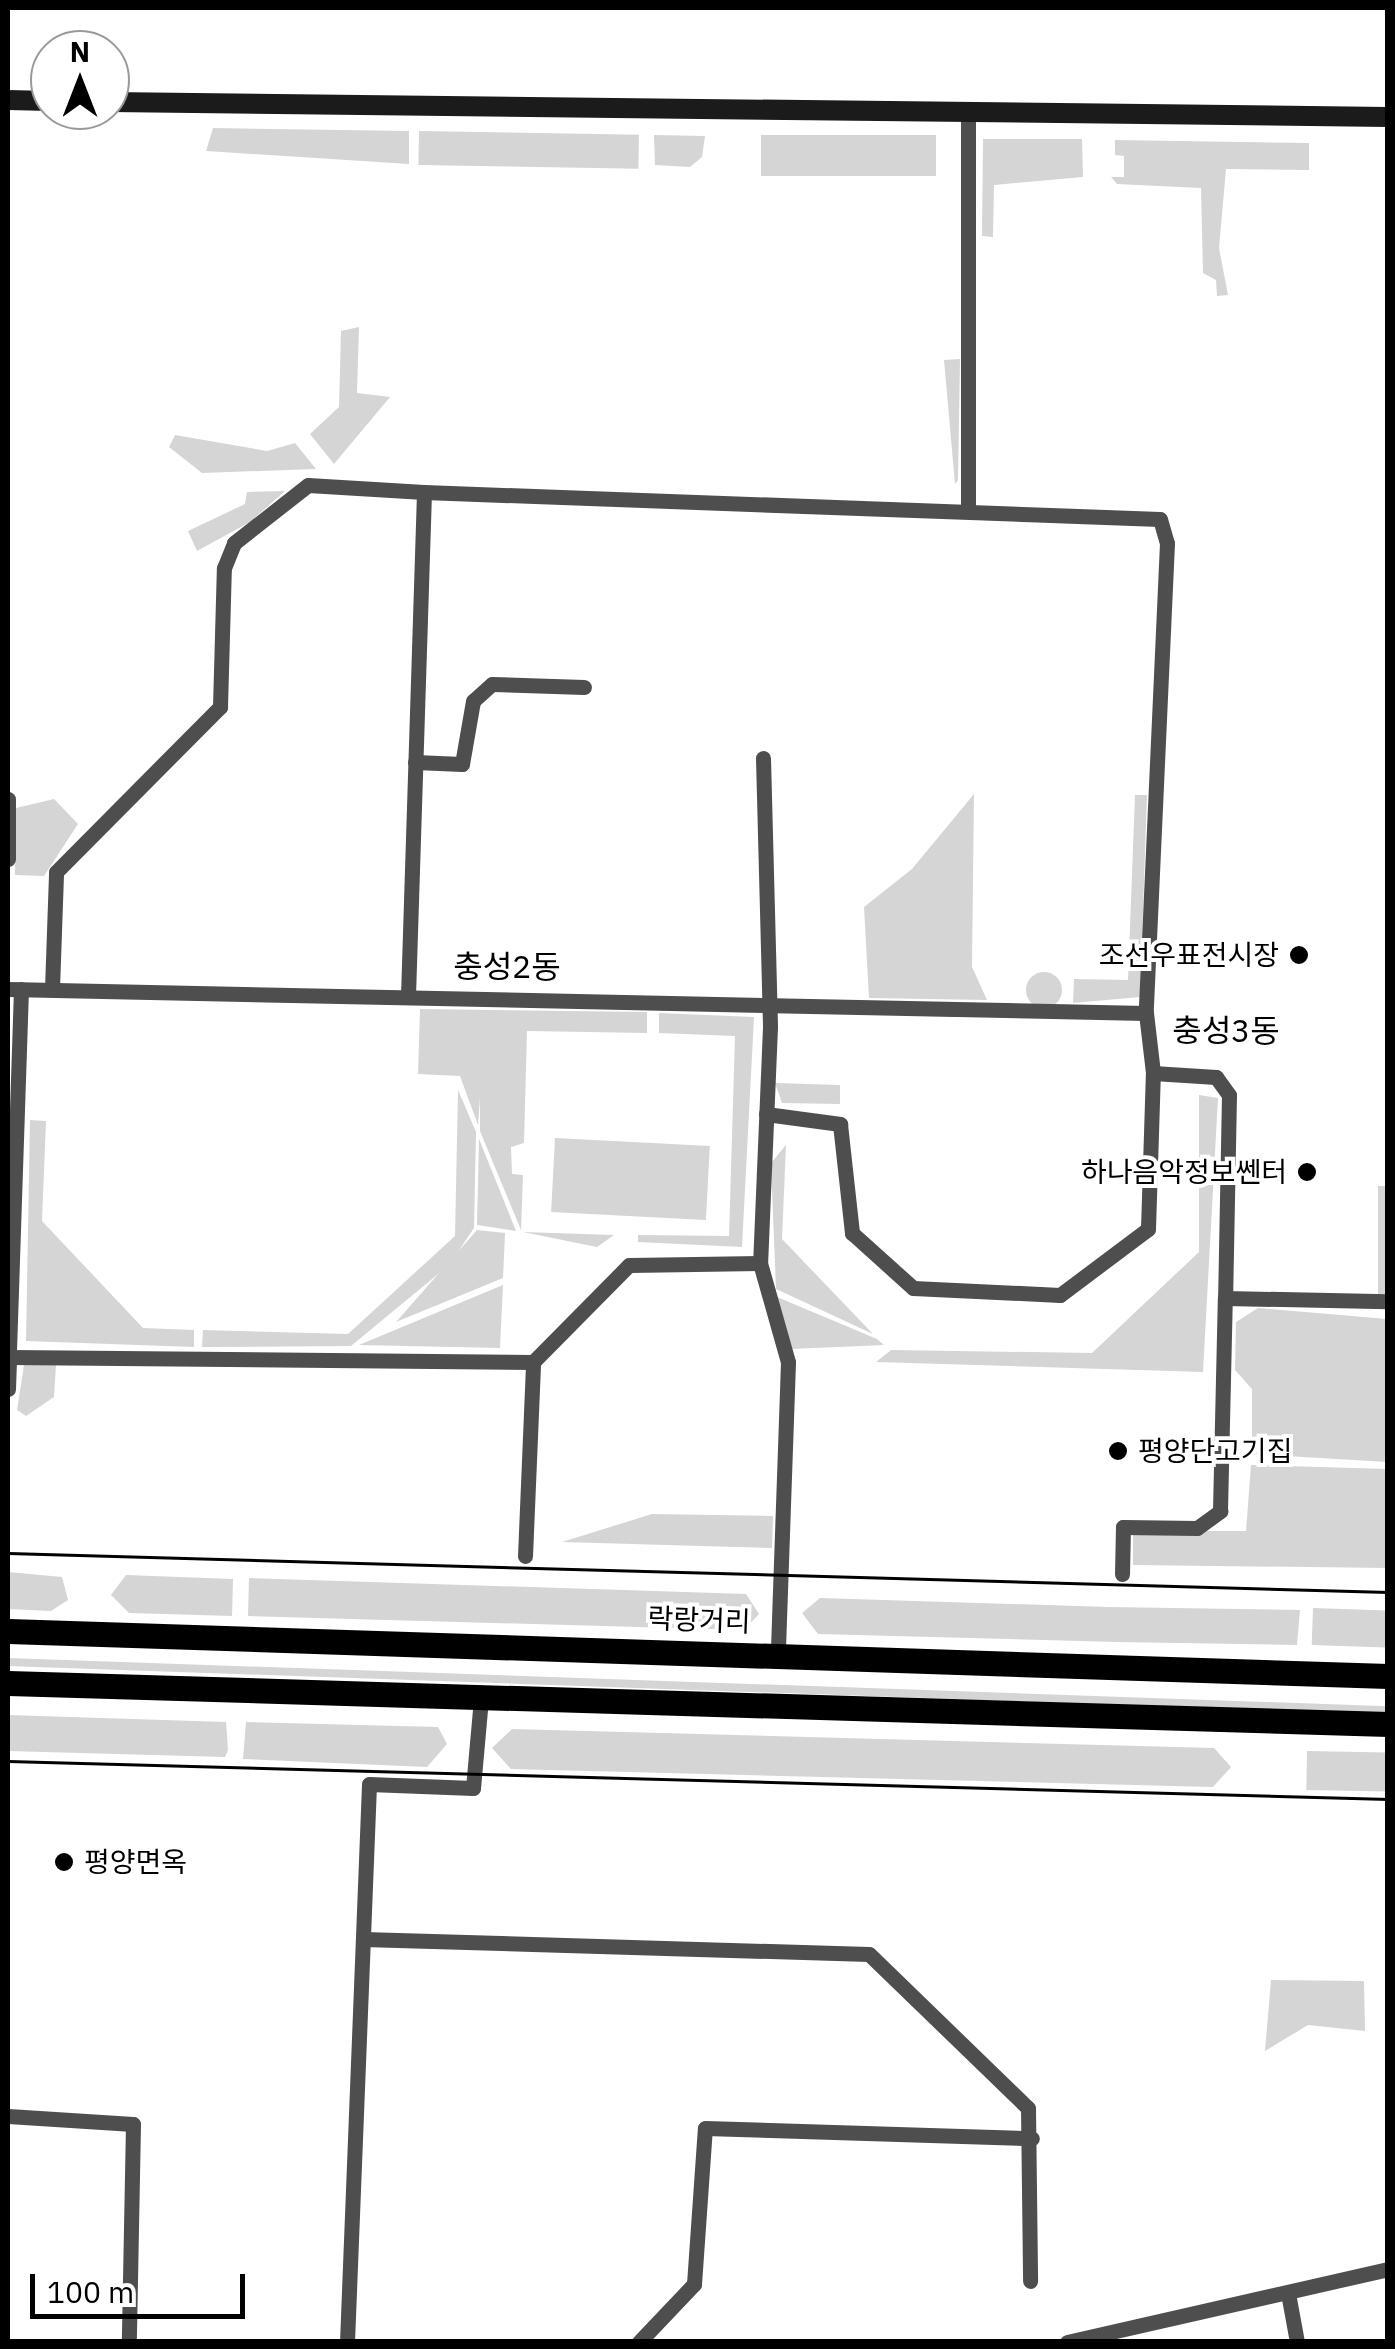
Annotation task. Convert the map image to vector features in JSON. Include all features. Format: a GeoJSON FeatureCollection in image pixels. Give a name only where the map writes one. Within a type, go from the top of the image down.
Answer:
{"type":"FeatureCollection","features":[{"type":"Feature","properties":{"kind":"main road"},"geometry":{"type":"LineString","coordinates":[[130,102],[1388,116]]}},
{"type":"Feature","properties":{"kind":"main road","name":"락랑거리"},"geometry":{"type":"LineString","coordinates":[[8,1631],[778,1652],[1388,1676]]}},
{"type":"Feature","properties":{"kind":"main road"},"geometry":{"type":"LineString","coordinates":[[8,1683],[1388,1724]]}},
{"type":"Feature","properties":{"kind":"street"},"geometry":{"type":"LineString","coordinates":[[968,113],[968,509]]}},
{"type":"Feature","properties":{"kind":"street"},"geometry":{"type":"LineString","coordinates":[[52,989],[56,872],[220,707],[224,568],[234,543],[308,485],[424,492],[1147,513],[1166,530],[1146,1012],[1153,1073],[1148,1230],[1060,1295],[913,1288],[852,1234],[840,1124],[766,1114]]}},
{"type":"Feature","properties":{"kind":"street"},"geometry":{"type":"LineString","coordinates":[[408,996],[424,492]]}},
{"type":"Feature","properties":{"kind":"street"},"geometry":{"type":"LineString","coordinates":[[415,762],[462,764],[473,701],[492,684],[584,687]]}},
{"type":"Feature","properties":{"kind":"street"},"geometry":{"type":"LineString","coordinates":[[763,758],[770,1010],[760,1263],[788,1362],[778,1652]]}},
{"type":"Feature","properties":{"kind":"street"},"geometry":{"type":"LineString","coordinates":[[8,799],[8,858]]}},
{"type":"Feature","properties":{"kind":"street"},"geometry":{"type":"LineString","coordinates":[[8,1389],[14,988],[408,996],[770,1010],[1146,1012]]}},
{"type":"Feature","properties":{"kind":"street"},"geometry":{"type":"LineString","coordinates":[[1122,1574],[1123,1527],[1197,1528],[1220,1511],[1229,1094],[1216,1077],[1153,1073]]}},
{"type":"Feature","properties":{"kind":"street"},"geometry":{"type":"LineString","coordinates":[[524,1556],[533,1362],[629,1265],[760,1263]]}},
{"type":"Feature","properties":{"kind":"street"},"geometry":{"type":"LineString","coordinates":[[1225,1298],[1388,1301]]}},
{"type":"Feature","properties":{"kind":"street"},"geometry":{"type":"LineString","coordinates":[[9,1357],[533,1362]]}},
{"type":"Feature","properties":{"kind":"street"},"geometry":{"type":"LineString","coordinates":[[348,2342],[369,1784],[473,1788],[481,1699]]}},
{"type":"Feature","properties":{"kind":"street"},"geometry":{"type":"LineString","coordinates":[[363,1938],[869,1954],[1028,2108],[1032,2138],[1030,2281]]}},
{"type":"Feature","properties":{"kind":"street"},"geometry":{"type":"LineString","coordinates":[[8,2116],[133,2124],[130,2342]]}},
{"type":"Feature","properties":{"kind":"street"},"geometry":{"type":"LineString","coordinates":[[638,2342],[694,2284],[705,2128],[1032,2138]]}},
{"type":"Feature","properties":{"kind":"street"},"geometry":{"type":"LineString","coordinates":[[1067,2342],[1388,2269]]}},
{"type":"Feature","properties":{"kind":"street"},"geometry":{"type":"LineString","coordinates":[[1288,2293],[1296,2342]]}},
{"type":"Feature","properties":{"kind":"shaded area"},"geometry":{"type":"Polygon","coordinates":[[[213,128],[409,131],[409,164],[206,151],[213,128]]]}},
{"type":"Feature","properties":{"kind":"shaded area"},"geometry":{"type":"Polygon","coordinates":[[[419,131],[639,135],[638,169],[418,165],[419,131]]]}},
{"type":"Feature","properties":{"kind":"shaded area"},"geometry":{"type":"Polygon","coordinates":[[[654,135],[705,136],[702,157],[690,167],[655,165],[654,135]]]}},
{"type":"Feature","properties":{"kind":"shaded area"},"geometry":{"type":"Polygon","coordinates":[[[761,135],[936,135],[936,176],[761,176],[761,135]]]}},
{"type":"Feature","properties":{"kind":"shaded area"},"geometry":{"type":"Polygon","coordinates":[[[983,139],[1082,139],[1083,177],[994,185],[993,237],[982,236],[983,139]]]}},
{"type":"Feature","properties":{"kind":"shaded area"},"geometry":{"type":"Polygon","coordinates":[[[1115,140],[1309,143],[1309,170],[1226,169],[1219,248],[1228,295],[1217,296],[1216,280],[1203,273],[1201,188],[1117,184],[1111,177],[1124,177],[1124,156],[1115,155],[1115,140]]]}},
{"type":"Feature","properties":{"kind":"shaded area"},"geometry":{"type":"Polygon","coordinates":[[[359,327],[357,393],[390,397],[334,464],[310,434],[339,407],[341,331],[359,327]]]}},
{"type":"Feature","properties":{"kind":"shaded area"},"geometry":{"type":"Polygon","coordinates":[[[960,359],[958,480],[955,484],[944,360],[960,359]]]}},
{"type":"Feature","properties":{"kind":"shaded area"},"geometry":{"type":"Polygon","coordinates":[[[175,435],[267,451],[295,443],[316,469],[202,473],[169,447],[175,435]]]}},
{"type":"Feature","properties":{"kind":"shaded area"},"geometry":{"type":"Polygon","coordinates":[[[285,491],[250,522],[197,551],[188,531],[245,504],[247,492],[285,491]]]}},
{"type":"Feature","properties":{"kind":"shaded area"},"geometry":{"type":"Polygon","coordinates":[[[974,794],[972,967],[987,1000],[869,998],[864,907],[912,869],[974,794]]]}},
{"type":"Feature","properties":{"kind":"shaded area"},"geometry":{"type":"Polygon","coordinates":[[[1135,795],[1147,795],[1140,997],[1073,1003],[1074,979],[1128,980],[1135,795]]]}},
{"type":"Feature","properties":{"kind":"shaded area"},"geometry":{"type":"Polygon","coordinates":[[[54,799],[78,824],[44,876],[15,875],[16,808],[54,799]]]}},
{"type":"Feature","properties":{"kind":"shaded area"},"geometry":{"type":"Polygon","coordinates":[[[1044,972],[1057,977],[1062,990],[1057,1003],[1044,1008],[1031,1003],[1026,990],[1031,977],[1044,972]]]}},
{"type":"Feature","properties":{"kind":"shaded area"},"geometry":{"type":"Polygon","coordinates":[[[420,1009],[647,1012],[647,1033],[527,1031],[524,1143],[511,1147],[512,1174],[523,1175],[521,1230],[480,1131],[480,1098],[478,1125],[460,1076],[418,1074],[420,1009]]]}},
{"type":"Feature","properties":{"kind":"shaded area"},"geometry":{"type":"Polygon","coordinates":[[[659,1013],[754,1017],[742,1247],[638,1242],[638,1235],[729,1236],[735,1036],[659,1033],[659,1013]]]}},
{"type":"Feature","properties":{"kind":"shaded area"},"geometry":{"type":"Polygon","coordinates":[[[775,1083],[840,1085],[840,1104],[782,1103],[775,1083]]]}},
{"type":"Feature","properties":{"kind":"shaded area"},"geometry":{"type":"Polygon","coordinates":[[[458,1090],[476,1132],[474,1228],[449,1265],[351,1346],[202,1347],[203,1330],[348,1334],[455,1236],[458,1090]]]}},
{"type":"Feature","properties":{"kind":"shaded area"},"geometry":{"type":"Polygon","coordinates":[[[1199,1095],[1218,1098],[1203,1372],[876,1362],[891,1350],[1092,1353],[1199,1252],[1199,1095]]]}},
{"type":"Feature","properties":{"kind":"shaded area"},"geometry":{"type":"Polygon","coordinates":[[[30,1120],[46,1121],[42,1221],[143,1328],[194,1330],[194,1347],[26,1341],[30,1120]]]}},
{"type":"Feature","properties":{"kind":"shaded area"},"geometry":{"type":"Polygon","coordinates":[[[555,1138],[710,1146],[706,1220],[551,1212],[555,1138]]]}},
{"type":"Feature","properties":{"kind":"shaded area"},"geometry":{"type":"Polygon","coordinates":[[[479,1139],[516,1231],[477,1225],[479,1139]]]}},
{"type":"Feature","properties":{"kind":"shaded area"},"geometry":{"type":"Polygon","coordinates":[[[786,1145],[782,1239],[873,1334],[776,1289],[771,1163],[786,1145]]]}},
{"type":"Feature","properties":{"kind":"shaded area"},"geometry":{"type":"Polygon","coordinates":[[[1378,1186],[1387,1186],[1387,1294],[1378,1294],[1378,1186]]]}},
{"type":"Feature","properties":{"kind":"shaded area"},"geometry":{"type":"Polygon","coordinates":[[[477,1230],[505,1233],[503,1278],[396,1322],[477,1230]]]}},
{"type":"Feature","properties":{"kind":"shaded area"},"geometry":{"type":"Polygon","coordinates":[[[523,1232],[614,1235],[597,1247],[523,1232]]]}},
{"type":"Feature","properties":{"kind":"shaded area"},"geometry":{"type":"Polygon","coordinates":[[[503,1285],[500,1348],[359,1345],[503,1285]]]}},
{"type":"Feature","properties":{"kind":"shaded area"},"geometry":{"type":"Polygon","coordinates":[[[777,1297],[877,1339],[884,1345],[791,1349],[777,1297]]]}},
{"type":"Feature","properties":{"kind":"shaded area"},"geometry":{"type":"Polygon","coordinates":[[[1258,1308],[1387,1319],[1387,1462],[1252,1454],[1252,1389],[1235,1370],[1236,1322],[1258,1308]]]}},
{"type":"Feature","properties":{"kind":"shaded area"},"geometry":{"type":"Polygon","coordinates":[[[24,1365],[56,1365],[54,1397],[26,1416],[17,1410],[24,1365]]]}},
{"type":"Feature","properties":{"kind":"shaded area"},"geometry":{"type":"Polygon","coordinates":[[[1251,1465],[1387,1469],[1387,1568],[1133,1565],[1133,1531],[1246,1531],[1251,1465]]]}},
{"type":"Feature","properties":{"kind":"shaded area"},"geometry":{"type":"Polygon","coordinates":[[[652,1514],[773,1516],[772,1548],[562,1542],[652,1514]]]}},
{"type":"Feature","properties":{"kind":"shaded area"},"geometry":{"type":"Polygon","coordinates":[[[8,1572],[62,1577],[68,1600],[51,1611],[8,1609],[8,1572]]]}},
{"type":"Feature","properties":{"kind":"shaded area"},"geometry":{"type":"Polygon","coordinates":[[[126,1575],[233,1579],[232,1616],[129,1613],[111,1595],[126,1575]]]}},
{"type":"Feature","properties":{"kind":"shaded area"},"geometry":{"type":"Polygon","coordinates":[[[249,1578],[746,1594],[759,1614],[745,1629],[248,1616],[249,1578]]]}},
{"type":"Feature","properties":{"kind":"shaded area"},"geometry":{"type":"Polygon","coordinates":[[[820,1598],[1300,1610],[1297,1645],[1117,1642],[818,1634],[802,1613],[820,1598]]]}},
{"type":"Feature","properties":{"kind":"shaded area"},"geometry":{"type":"Polygon","coordinates":[[[1313,1608],[1387,1611],[1386,1648],[1312,1645],[1313,1608]]]}},
{"type":"Feature","properties":{"kind":"shaded area"},"geometry":{"type":"Polygon","coordinates":[[[8,1658],[1387,1706],[1387,1714],[8,1666],[8,1658]]]}},
{"type":"Feature","properties":{"kind":"shaded area"},"geometry":{"type":"Polygon","coordinates":[[[8,1715],[226,1722],[228,1750],[225,1757],[8,1751],[8,1715]]]}},
{"type":"Feature","properties":{"kind":"shaded area"},"geometry":{"type":"Polygon","coordinates":[[[246,1722],[438,1727],[447,1744],[427,1767],[243,1759],[246,1722]]]}},
{"type":"Feature","properties":{"kind":"shaded area"},"geometry":{"type":"Polygon","coordinates":[[[512,1729],[1214,1748],[1231,1767],[1213,1787],[511,1769],[492,1748],[512,1729]]]}},
{"type":"Feature","properties":{"kind":"shaded area"},"geometry":{"type":"Polygon","coordinates":[[[1307,1751],[1387,1752],[1386,1791],[1306,1790],[1307,1751]]]}},
{"type":"Feature","properties":{"kind":"shaded area"},"geometry":{"type":"Polygon","coordinates":[[[1271,1980],[1364,1981],[1365,2031],[1308,2025],[1265,2051],[1271,1980]]]}},
{"type":"Feature","properties":{"kind":"tram line"},"geometry":{"type":"LineString","coordinates":[[8,1553],[1388,1592]]}},
{"type":"Feature","properties":{"kind":"tram line"},"geometry":{"type":"LineString","coordinates":[[8,1761],[1388,1799]]}},
{"type":"Feature","properties":{"kind":"place","name":"조선우표전시장"},"geometry":{"type":"Point","coordinates":[1299,955]}},
{"type":"Feature","properties":{"kind":"place","name":"하나음악정보쎈터"},"geometry":{"type":"Point","coordinates":[1307,1172]}},
{"type":"Feature","properties":{"kind":"place","name":"평양단고기집"},"geometry":{"type":"Point","coordinates":[1118,1451]}},
{"type":"Feature","properties":{"kind":"place","name":"평양면옥"},"geometry":{"type":"Point","coordinates":[64,1862]}},
{"type":"Feature","properties":{"kind":"district","name":"충성2동"},"geometry":{"type":"Point","coordinates":[507,966]}},
{"type":"Feature","properties":{"kind":"district","name":"충성3동"},"geometry":{"type":"Point","coordinates":[1226,1030]}}]}
